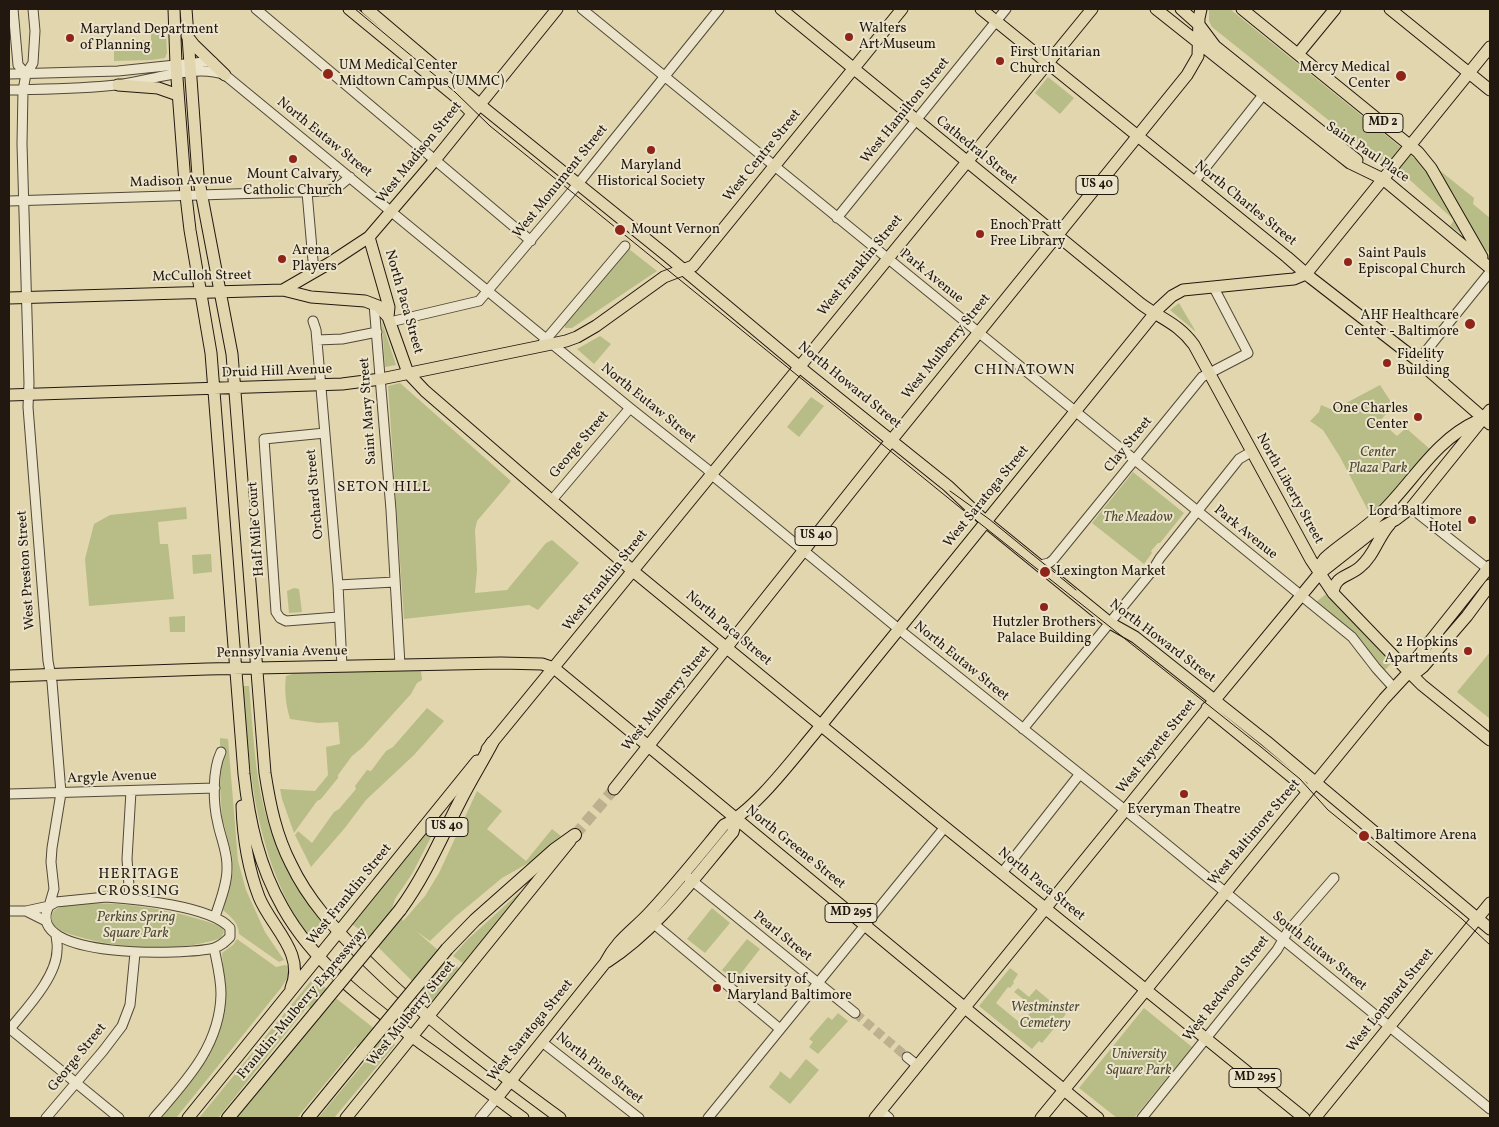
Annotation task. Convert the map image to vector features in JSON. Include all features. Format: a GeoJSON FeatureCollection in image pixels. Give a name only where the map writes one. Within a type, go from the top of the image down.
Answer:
{"type":"FeatureCollection","features":[{"type":"Feature","properties":{"kind":"highway","name":"Franklin-Mulberry Expressway"},"geometry":{"type":"LineString","coordinates":[[228,1118],[400,910],[421,878],[492,743]]}},
{"type":"Feature","properties":{"kind":"highway"},"geometry":{"type":"LineString","coordinates":[[308,1118],[447,949],[475,920],[554,850],[575,835]]}},
{"type":"Feature","properties":{"kind":"main road"},"geometry":{"type":"LineString","coordinates":[[174,9],[176,70],[186,196],[210,353],[244,774],[248,809],[266,873],[286,914],[319,958],[359,995],[523,1118]]}},
{"type":"Feature","properties":{"kind":"main road"},"geometry":{"type":"LineString","coordinates":[[186,9],[189,68],[201,195],[232,354],[265,773],[270,807],[277,831],[298,878],[318,908],[386,980],[428,1018],[560,1118]]}},
{"type":"Feature","properties":{"kind":"main road","name":"North Howard Street"},"geometry":{"type":"LineString","coordinates":[[349,9],[456,97],[578,184],[948,486],[986,522],[1110,623],[1134,638],[1210,704],[1490,929]]}},
{"type":"Feature","properties":{"kind":"main road","name":"North Howard Street"},"geometry":{"type":"LineString","coordinates":[[367,9],[475,109]]}},
{"type":"Feature","properties":{"kind":"main road","name":"West Madison Street"},"geometry":{"type":"LineString","coordinates":[[283,290],[369,237],[435,160],[557,9]]}},
{"type":"Feature","properties":{"kind":"main road","name":"Cathedral Street"},"geometry":{"type":"LineString","coordinates":[[781,9],[1141,304],[1156,312]]}},
{"type":"Feature","properties":{"kind":"main road","name":"West Centre Street"},"geometry":{"type":"LineString","coordinates":[[547,342],[566,341],[584,334],[664,278],[693,266],[902,9]]}},
{"type":"Feature","properties":{"kind":"main road","name":"North Charles Street"},"geometry":{"type":"LineString","coordinates":[[980,9],[1306,274],[1488,417]]}},
{"type":"Feature","properties":{"kind":"main road","name":"US 40"},"geometry":{"type":"LineString","coordinates":[[1047,62],[1092,9]]}},
{"type":"Feature","properties":{"kind":"main road","name":"Saint Paul Place"},"geometry":{"type":"LineString","coordinates":[[1156,9],[1199,44],[1266,92]]}},
{"type":"Feature","properties":{"kind":"main road","name":"Saint Paul Place"},"geometry":{"type":"LineString","coordinates":[[1180,9],[1200,26],[1215,46],[1341,156],[1355,166],[1386,176],[1490,268]]}},
{"type":"Feature","properties":{"kind":"main road","name":"US 40"},"geometry":{"type":"LineString","coordinates":[[1138,136],[1193,66],[1198,56],[1201,9]]}},
{"type":"Feature","properties":{"kind":"main road","name":"MD 2"},"geometry":{"type":"LineString","coordinates":[[1242,9],[1410,145],[1431,168],[1490,268]]}},
{"type":"Feature","properties":{"kind":"main road"},"geometry":{"type":"LineString","coordinates":[[1298,54],[1335,9]]}},
{"type":"Feature","properties":{"kind":"main road"},"geometry":{"type":"LineString","coordinates":[[1390,9],[1490,90]]}},
{"type":"Feature","properties":{"kind":"main road"},"geometry":{"type":"LineString","coordinates":[[1172,22],[1182,25],[1200,26]]}},
{"type":"Feature","properties":{"kind":"main road"},"geometry":{"type":"LineString","coordinates":[[187,36],[225,75]]}},
{"type":"Feature","properties":{"kind":"main road"},"geometry":{"type":"LineString","coordinates":[[1306,274],[1490,47]]}},
{"type":"Feature","properties":{"kind":"main road","name":"West Franklin Street"},"geometry":{"type":"LineString","coordinates":[[188,1118],[1047,62]]}},
{"type":"Feature","properties":{"kind":"main road"},"geometry":{"type":"LineString","coordinates":[[118,85],[158,88],[178,95]]}},
{"type":"Feature","properties":{"kind":"main road","name":"West Mulberry Street"},"geometry":{"type":"LineString","coordinates":[[614,789],[892,440],[1138,136]]}},
{"type":"Feature","properties":{"kind":"main road","name":"North Paca Street"},"geometry":{"type":"LineString","coordinates":[[369,237],[389,307],[389,319],[408,373],[426,391],[633,571],[1146,989]]}},
{"type":"Feature","properties":{"kind":"main road","name":"West Saratoga Street"},"geometry":{"type":"LineString","coordinates":[[496,1098],[605,963],[613,948],[671,889],[688,877],[734,832],[736,820],[780,775],[821,726],[1156,312],[1172,296],[1183,290],[1294,279],[1306,274]]}},
{"type":"Feature","properties":{"kind":"main road","name":"McCulloh Street"},"geometry":{"type":"LineString","coordinates":[[9,298],[283,290],[311,297],[365,301],[374,304]]}},
{"type":"Feature","properties":{"kind":"main road"},"geometry":{"type":"LineString","coordinates":[[374,304],[382,309],[389,319]]}},
{"type":"Feature","properties":{"kind":"main road","name":"North Liberty Street"},"geometry":{"type":"LineString","coordinates":[[1156,312],[1170,321],[1188,337],[1319,574],[1333,593],[1409,672],[1435,696],[1490,740]]}},
{"type":"Feature","properties":{"kind":"main road","name":"Druid Hill Avenue"},"geometry":{"type":"LineString","coordinates":[[9,396],[342,384],[381,379],[547,342]]}},
{"type":"Feature","properties":{"kind":"main road"},"geometry":{"type":"LineString","coordinates":[[1319,574],[1320,565],[1324,558],[1377,517],[1429,458],[1458,433],[1488,417]]}},
{"type":"Feature","properties":{"kind":"main road","name":"West Fayette Street"},"geometry":{"type":"LineString","coordinates":[[882,1116],[918,1066],[965,1007],[1210,704],[1319,574],[1371,533],[1395,520],[1411,508],[1488,417]]}},
{"type":"Feature","properties":{"kind":"main road"},"geometry":{"type":"LineString","coordinates":[[1371,533],[1377,517]]}},
{"type":"Feature","properties":{"kind":"main road"},"geometry":{"type":"LineString","coordinates":[[1333,593],[1335,584],[1342,576],[1363,565],[1384,531],[1395,520]]}},
{"type":"Feature","properties":{"kind":"main road","name":"West Baltimore Street"},"geometry":{"type":"LineString","coordinates":[[1042,1118],[1225,892],[1409,672],[1412,664],[1489,569]]}},
{"type":"Feature","properties":{"kind":"main road"},"geometry":{"type":"LineString","coordinates":[[1409,672],[1418,671],[1423,667],[1468,616],[1490,584]]}},
{"type":"Feature","properties":{"kind":"main road","name":"Pennsylvania Avenue"},"geometry":{"type":"LineString","coordinates":[[9,676],[257,668],[531,663],[554,668]]}},
{"type":"Feature","properties":{"kind":"main road","name":"North Greene Street"},"geometry":{"type":"LineString","coordinates":[[554,668],[736,820],[866,924],[1064,1090]]}},
{"type":"Feature","properties":{"kind":"main road"},"geometry":{"type":"LineString","coordinates":[[244,774],[242,807],[244,842],[253,879],[266,910],[295,962],[294,980],[288,996]]}},
{"type":"Feature","properties":{"kind":"main road","name":"West Mulberry Street"},"geometry":{"type":"LineString","coordinates":[[346,1118],[575,835]]}},
{"type":"Feature","properties":{"kind":"main road","name":"West Saratoga Street"},"geometry":{"type":"LineString","coordinates":[[605,963],[630,946],[654,924],[688,877]]}},
{"type":"Feature","properties":{"kind":"main road"},"geometry":{"type":"LineString","coordinates":[[636,925],[654,924],[655,916],[671,889]]}},
{"type":"Feature","properties":{"kind":"main road","name":"West Lombard Street"},"geometry":{"type":"LineString","coordinates":[[1315,1118],[1490,903]]}},
{"type":"Feature","properties":{"kind":"main road","name":"MD 295"},"geometry":{"type":"LineString","coordinates":[[1146,989],[1304,1118]]}},
{"type":"Feature","properties":{"kind":"main road","name":"MD 295"},"geometry":{"type":"LineString","coordinates":[[1064,1090],[1098,1118]]}},
{"type":"Feature","properties":{"kind":"street"},"geometry":{"type":"LineString","coordinates":[[13,9],[18,65],[26,74]]}},
{"type":"Feature","properties":{"kind":"street","name":"West Preston Street"},"geometry":{"type":"LineString","coordinates":[[33,9],[35,31],[33,64],[26,74],[23,90],[23,201],[30,434],[48,661],[61,793],[52,848],[51,862],[54,889]]}},
{"type":"Feature","properties":{"kind":"street"},"geometry":{"type":"LineString","coordinates":[[256,9],[531,241]]}},
{"type":"Feature","properties":{"kind":"street","name":"Park Avenue"},"geometry":{"type":"LineString","coordinates":[[582,9],[1352,637],[1394,688]]}},
{"type":"Feature","properties":{"kind":"street","name":"West Monument Street"},"geometry":{"type":"LineString","coordinates":[[389,319],[479,301],[578,184],[719,9]]}},
{"type":"Feature","properties":{"kind":"street","name":"West Hamilton Street"},"geometry":{"type":"LineString","coordinates":[[837,218],[1006,9]]}},
{"type":"Feature","properties":{"kind":"street"},"geometry":{"type":"LineString","coordinates":[[9,90],[118,85],[214,62]]}},
{"type":"Feature","properties":{"kind":"street"},"geometry":{"type":"LineString","coordinates":[[189,68],[213,71],[225,75]]}},
{"type":"Feature","properties":{"kind":"street"},"geometry":{"type":"LineString","coordinates":[[9,74],[176,70]]}},
{"type":"Feature","properties":{"kind":"street","name":"North Eutaw Street"},"geometry":{"type":"LineString","coordinates":[[225,75],[392,211],[547,342],[707,469],[899,629],[1225,892]]}},
{"type":"Feature","properties":{"kind":"street"},"geometry":{"type":"LineString","coordinates":[[1194,182],[1266,92]]}},
{"type":"Feature","properties":{"kind":"street","name":"Madison Avenue"},"geometry":{"type":"LineString","coordinates":[[9,201],[307,192],[332,190],[350,177]]}},
{"type":"Feature","properties":{"kind":"street"},"geometry":{"type":"LineString","coordinates":[[307,192],[314,272]]}},
{"type":"Feature","properties":{"kind":"street"},"geometry":{"type":"LineString","coordinates":[[547,342],[625,246]]}},
{"type":"Feature","properties":{"kind":"street"},"geometry":{"type":"LineString","coordinates":[[1418,361],[1490,272]]}},
{"type":"Feature","properties":{"kind":"street","name":"Clay Street"},"geometry":{"type":"LineString","coordinates":[[1040,565],[1053,560],[1202,377],[1248,353],[1214,288]]}},
{"type":"Feature","properties":{"kind":"street","name":"Saint Mary Street"},"geometry":{"type":"LineString","coordinates":[[374,304],[381,379],[400,665]]}},
{"type":"Feature","properties":{"kind":"street","name":"Orchard Street"},"geometry":{"type":"LineString","coordinates":[[313,321],[317,340],[338,585],[338,617],[342,666]]}},
{"type":"Feature","properties":{"kind":"street"},"geometry":{"type":"LineString","coordinates":[[317,340],[342,339],[377,332]]}},
{"type":"Feature","properties":{"kind":"street","name":"George Street"},"geometry":{"type":"LineString","coordinates":[[552,500],[630,408]]}},
{"type":"Feature","properties":{"kind":"street","name":"Half Mile Court"},"geometry":{"type":"LineString","coordinates":[[325,433],[264,439],[276,612],[280,618],[286,621],[338,617]]}},
{"type":"Feature","properties":{"kind":"street"},"geometry":{"type":"LineString","coordinates":[[1023,729],[1110,623],[1239,459],[1252,452]]}},
{"type":"Feature","properties":{"kind":"street"},"geometry":{"type":"LineString","coordinates":[[1411,508],[1489,569]]}},
{"type":"Feature","properties":{"kind":"street"},"geometry":{"type":"LineString","coordinates":[[338,585],[395,582]]}},
{"type":"Feature","properties":{"kind":"street"},"geometry":{"type":"LineString","coordinates":[[215,917],[226,881],[227,868],[224,844],[217,822],[216,766],[221,752]]}},
{"type":"Feature","properties":{"kind":"street"},"geometry":{"type":"LineString","coordinates":[[1002,873],[1079,775]]}},
{"type":"Feature","properties":{"kind":"street","name":"Argyle Avenue"},"geometry":{"type":"LineString","coordinates":[[9,794],[216,788]]}},
{"type":"Feature","properties":{"kind":"street"},"geometry":{"type":"LineString","coordinates":[[130,899],[127,859],[131,791]]}},
{"type":"Feature","properties":{"kind":"street"},"geometry":{"type":"LineString","coordinates":[[708,1118],[945,827]]}},
{"type":"Feature","properties":{"kind":"street","name":"Pearl Street"},"geometry":{"type":"LineString","coordinates":[[688,877],[854,1014]]}},
{"type":"Feature","properties":{"kind":"street","name":"West Redwood Street"},"geometry":{"type":"LineString","coordinates":[[1142,1118],[1206,1039],[1288,931],[1334,878]]}},
{"type":"Feature","properties":{"kind":"street"},"geometry":{"type":"LineString","coordinates":[[54,889],[61,897],[68,901]]}},
{"type":"Feature","properties":{"kind":"street"},"geometry":{"type":"LineString","coordinates":[[9,912],[26,911],[49,906],[56,902],[106,898],[130,899],[186,908],[215,917],[227,924],[231,932],[226,941],[214,948],[180,952],[134,953],[86,945],[66,939],[51,930],[45,916],[49,906],[54,889]]}},
{"type":"Feature","properties":{"kind":"street","name":"South Eutaw Street"},"geometry":{"type":"LineString","coordinates":[[1225,892],[1490,1109]]}},
{"type":"Feature","properties":{"kind":"street"},"geometry":{"type":"LineString","coordinates":[[26,911],[46,921]]}},
{"type":"Feature","properties":{"kind":"street"},"geometry":{"type":"LineString","coordinates":[[654,924],[780,1029]]}},
{"type":"Feature","properties":{"kind":"street"},"geometry":{"type":"LineString","coordinates":[[56,934],[57,950],[53,966],[45,984],[9,1029],[119,1118]]}},
{"type":"Feature","properties":{"kind":"street"},"geometry":{"type":"LineString","coordinates":[[57,950],[66,939]]}},
{"type":"Feature","properties":{"kind":"street"},"geometry":{"type":"LineString","coordinates":[[154,1118],[199,1064],[212,1039],[218,1017],[221,994],[214,948]]}},
{"type":"Feature","properties":{"kind":"street","name":"George Street"},"geometry":{"type":"LineString","coordinates":[[46,1118],[116,1034],[126,1016],[132,991],[134,953]]}},
{"type":"Feature","properties":{"kind":"street","name":"North Pine Street"},"geometry":{"type":"LineString","coordinates":[[542,1042],[639,1118]]}},
{"type":"Feature","properties":{"kind":"street"},"geometry":{"type":"LineString","coordinates":[[907,1057],[918,1066]]}},
{"type":"Feature","properties":{"kind":"street","name":"West Saratoga Street"},"geometry":{"type":"LineString","coordinates":[[480,1118],[496,1098]]}},
{"type":"Feature","properties":{"kind":"green space"},"geometry":{"type":"Polygon","coordinates":[[[1209,9],[1230,9],[1414,158],[1438,169],[1474,198],[1473,204],[1490,218],[1490,253],[1450,226],[1454,220],[1400,171],[1377,159],[1212,27],[1209,21],[1209,9]]]}},
{"type":"Feature","properties":{"kind":"green space"},"geometry":{"type":"Polygon","coordinates":[[[151,33],[166,33],[167,53],[165,58],[114,61],[114,48],[130,47],[130,41],[151,40],[151,33]]]}},
{"type":"Feature","properties":{"kind":"green space"},"geometry":{"type":"Polygon","coordinates":[[[1048,77],[1074,98],[1060,114],[1035,93],[1048,77]]]}},
{"type":"Feature","properties":{"kind":"green space"},"geometry":{"type":"Polygon","coordinates":[[[629,249],[657,271],[572,328],[565,328],[565,325],[629,249]]]}},
{"type":"Feature","properties":{"kind":"green space"},"geometry":{"type":"Polygon","coordinates":[[[1179,303],[1196,332],[1170,310],[1179,303]]]}},
{"type":"Feature","properties":{"kind":"green space"},"geometry":{"type":"Polygon","coordinates":[[[382,322],[396,365],[385,367],[382,322]]]}},
{"type":"Feature","properties":{"kind":"green space"},"geometry":{"type":"Polygon","coordinates":[[[600,336],[611,344],[594,364],[577,349],[600,336]]]}},
{"type":"Feature","properties":{"kind":"green space"},"geometry":{"type":"Polygon","coordinates":[[[400,383],[511,481],[477,521],[475,530],[477,570],[475,593],[507,590],[546,543],[552,540],[579,563],[538,610],[529,605],[404,619],[388,386],[400,383]]]}},
{"type":"Feature","properties":{"kind":"green space","name":"Center Plaza Park"},"geometry":{"type":"Polygon","coordinates":[[[1380,385],[1393,405],[1380,421],[1397,436],[1406,428],[1431,450],[1372,518],[1340,457],[1323,430],[1310,421],[1319,412],[1321,405],[1333,410],[1380,385]]]}},
{"type":"Feature","properties":{"kind":"green space"},"geometry":{"type":"Polygon","coordinates":[[[811,397],[824,406],[799,437],[787,427],[811,397]]]}},
{"type":"Feature","properties":{"kind":"green space","name":"The Meadow"},"geometry":{"type":"Polygon","coordinates":[[[1133,472],[1184,513],[1160,543],[1151,551],[1152,553],[1144,564],[1092,523],[1133,472]]]}},
{"type":"Feature","properties":{"kind":"green space"},"geometry":{"type":"Polygon","coordinates":[[[186,507],[187,519],[158,522],[160,544],[168,544],[174,599],[89,606],[85,559],[94,524],[110,515],[186,507]]]}},
{"type":"Feature","properties":{"kind":"green space"},"geometry":{"type":"Polygon","coordinates":[[[211,554],[212,572],[193,574],[192,555],[211,554]]]}},
{"type":"Feature","properties":{"kind":"green space"},"geometry":{"type":"Polygon","coordinates":[[[294,588],[299,589],[302,612],[289,613],[287,591],[294,588]]]}},
{"type":"Feature","properties":{"kind":"green space"},"geometry":{"type":"Polygon","coordinates":[[[1326,594],[1392,663],[1384,671],[1351,630],[1316,602],[1326,594]]]}},
{"type":"Feature","properties":{"kind":"green space"},"geometry":{"type":"Polygon","coordinates":[[[185,616],[185,632],[170,632],[169,617],[185,616]]]}},
{"type":"Feature","properties":{"kind":"green space"},"geometry":{"type":"Polygon","coordinates":[[[1490,652],[1490,719],[1457,692],[1490,652]]]}},
{"type":"Feature","properties":{"kind":"green space"},"geometry":{"type":"Polygon","coordinates":[[[307,669],[421,671],[422,680],[417,683],[411,694],[363,747],[352,756],[338,775],[338,778],[321,799],[317,801],[294,833],[280,789],[315,791],[328,775],[326,747],[340,744],[338,722],[318,723],[290,719],[286,698],[286,676],[307,669]]]}},
{"type":"Feature","properties":{"kind":"green space"},"geometry":{"type":"Polygon","coordinates":[[[243,686],[249,686],[258,778],[264,808],[274,840],[288,870],[325,926],[313,940],[297,919],[285,897],[269,857],[262,833],[249,761],[243,686]]]}},
{"type":"Feature","properties":{"kind":"green space"},"geometry":{"type":"Polygon","coordinates":[[[427,708],[444,721],[414,755],[366,800],[311,867],[295,835],[298,831],[312,843],[334,812],[339,809],[356,789],[355,786],[367,770],[371,771],[386,751],[393,747],[427,708]]]}},
{"type":"Feature","properties":{"kind":"green space"},"geometry":{"type":"Polygon","coordinates":[[[220,738],[228,739],[238,861],[246,890],[265,932],[284,960],[279,962],[239,934],[236,923],[223,910],[233,872],[232,856],[222,817],[220,786],[221,765],[225,752],[220,745],[220,738]]]}},
{"type":"Feature","properties":{"kind":"green space"},"geometry":{"type":"Polygon","coordinates":[[[477,791],[502,811],[487,829],[526,861],[552,829],[561,836],[532,861],[502,878],[455,917],[430,941],[416,931],[461,970],[435,1004],[366,935],[352,924],[446,808],[412,874],[395,899],[392,909],[404,921],[425,896],[439,873],[477,791]]]}},
{"type":"Feature","properties":{"kind":"green space"},"geometry":{"type":"Polygon","coordinates":[[[520,892],[521,894],[464,964],[453,956],[467,940],[520,892]]]}},
{"type":"Feature","properties":{"kind":"green space","name":"Perkins Spring Square Park"},"geometry":{"type":"Polygon","coordinates":[[[74,904],[118,904],[157,909],[182,915],[220,926],[224,932],[221,938],[193,945],[163,948],[138,947],[101,942],[66,933],[55,926],[52,921],[53,912],[65,906],[74,904]]]}},
{"type":"Feature","properties":{"kind":"green space"},"geometry":{"type":"Polygon","coordinates":[[[712,908],[730,923],[705,953],[687,939],[712,908]]]}},
{"type":"Feature","properties":{"kind":"green space"},"geometry":{"type":"Polygon","coordinates":[[[237,939],[276,967],[285,965],[289,967],[288,977],[176,1118],[160,1118],[199,1071],[211,1052],[218,1034],[226,1001],[222,953],[233,945],[237,939]]]}},
{"type":"Feature","properties":{"kind":"green space"},"geometry":{"type":"Polygon","coordinates":[[[747,939],[760,949],[735,981],[722,970],[747,939]]]}},
{"type":"Feature","properties":{"kind":"green space","name":"Westminster Cemetery"},"geometry":{"type":"Polygon","coordinates":[[[1010,968],[1018,974],[1014,983],[1010,988],[1008,987],[996,1003],[1019,1022],[1022,1017],[1025,1019],[1030,1013],[1027,1010],[1031,1005],[1014,992],[1018,988],[1029,997],[1036,989],[1066,1014],[1042,1043],[1039,1041],[1032,1049],[979,1006],[1010,968]]]}},
{"type":"Feature","properties":{"kind":"green space"},"geometry":{"type":"Polygon","coordinates":[[[314,977],[337,999],[395,1045],[334,1118],[318,1118],[369,1057],[356,1046],[297,1118],[236,1118],[321,1016],[308,1006],[218,1118],[199,1118],[314,977]]]}},
{"type":"Feature","properties":{"kind":"green space","name":"University Square Park"},"geometry":{"type":"Polygon","coordinates":[[[1144,1008],[1192,1047],[1134,1118],[1117,1118],[1079,1088],[1144,1008]]]}},
{"type":"Feature","properties":{"kind":"green space"},"geometry":{"type":"Polygon","coordinates":[[[838,1013],[848,1021],[818,1054],[809,1047],[813,1042],[809,1039],[828,1017],[832,1020],[838,1013]]]}},
{"type":"Feature","properties":{"kind":"green space"},"geometry":{"type":"Polygon","coordinates":[[[806,1059],[819,1070],[790,1104],[769,1087],[780,1071],[790,1079],[806,1059]]]}},
{"type":"Feature","properties":{"kind":"tunnel"},"geometry":{"type":"LineString","coordinates":[[575,835],[614,789]]}},
{"type":"Feature","properties":{"kind":"tunnel"},"geometry":{"type":"LineString","coordinates":[[855,1013],[907,1057]]}},
{"type":"Feature","properties":{"kind":"tram line"},"geometry":{"type":"LineString","coordinates":[[355,9],[455,92],[490,126],[958,506],[1300,779],[1328,810],[1462,919],[1490,945]]}},
{"type":"Feature","properties":{"kind":"tram line"},"geometry":{"type":"LineString","coordinates":[[950,491],[989,519],[1076,590]]}},
{"type":"Feature","properties":{"kind":"place","name":"Walters Art Museum"},"geometry":{"type":"Point","coordinates":[849,37]}},
{"type":"Feature","properties":{"kind":"place","name":"Maryland Department of Planning"},"geometry":{"type":"Point","coordinates":[70,38]}},
{"type":"Feature","properties":{"kind":"place","name":"First Unitarian Church"},"geometry":{"type":"Point","coordinates":[1000,61]}},
{"type":"Feature","properties":{"kind":"place","name":"UM Medical Center Midtown Campus (UMMC)"},"geometry":{"type":"Point","coordinates":[328,74]}},
{"type":"Feature","properties":{"kind":"place","name":"Mercy Medical Center"},"geometry":{"type":"Point","coordinates":[1401,76]}},
{"type":"Feature","properties":{"kind":"place","name":"Maryland Historical Society"},"geometry":{"type":"Point","coordinates":[651,150]}},
{"type":"Feature","properties":{"kind":"place","name":"Mount Calvary Catholic Church"},"geometry":{"type":"Point","coordinates":[293,159]}},
{"type":"Feature","properties":{"kind":"place","name":"Mount Vernon"},"geometry":{"type":"Point","coordinates":[620,230]}},
{"type":"Feature","properties":{"kind":"place","name":"Enoch Pratt Free Library"},"geometry":{"type":"Point","coordinates":[980,234]}},
{"type":"Feature","properties":{"kind":"place","name":"Arena Players"},"geometry":{"type":"Point","coordinates":[282,259]}},
{"type":"Feature","properties":{"kind":"place","name":"Saint Pauls Episcopal Church"},"geometry":{"type":"Point","coordinates":[1348,262]}},
{"type":"Feature","properties":{"kind":"place","name":"AHF Healthcare Center - Baltimore"},"geometry":{"type":"Point","coordinates":[1470,324]}},
{"type":"Feature","properties":{"kind":"place","name":"Fidelity Building"},"geometry":{"type":"Point","coordinates":[1387,363]}},
{"type":"Feature","properties":{"kind":"place","name":"One Charles Center"},"geometry":{"type":"Point","coordinates":[1418,417]}},
{"type":"Feature","properties":{"kind":"place","name":"Lord Baltimore Hotel"},"geometry":{"type":"Point","coordinates":[1472,520]}},
{"type":"Feature","properties":{"kind":"place","name":"Lexington Market"},"geometry":{"type":"Point","coordinates":[1045,572]}},
{"type":"Feature","properties":{"kind":"place","name":"Hutzler Brothers Palace Building"},"geometry":{"type":"Point","coordinates":[1044,607]}},
{"type":"Feature","properties":{"kind":"place","name":"2 Hopkins Apartments"},"geometry":{"type":"Point","coordinates":[1468,651]}},
{"type":"Feature","properties":{"kind":"place","name":"Everyman Theatre"},"geometry":{"type":"Point","coordinates":[1184,794]}},
{"type":"Feature","properties":{"kind":"place","name":"Baltimore Arena"},"geometry":{"type":"Point","coordinates":[1364,836]}},
{"type":"Feature","properties":{"kind":"place","name":"University of Maryland Baltimore"},"geometry":{"type":"Point","coordinates":[717,988]}},
{"type":"Feature","properties":{"kind":"district","name":"CHINATOWN"},"geometry":{"type":"Point","coordinates":[1025,371]}},
{"type":"Feature","properties":{"kind":"district","name":"SETON HILL"},"geometry":{"type":"Point","coordinates":[384,488]}},
{"type":"Feature","properties":{"kind":"district","name":"HERITAGE CROSSING"},"geometry":{"type":"Point","coordinates":[139,884]}}]}
